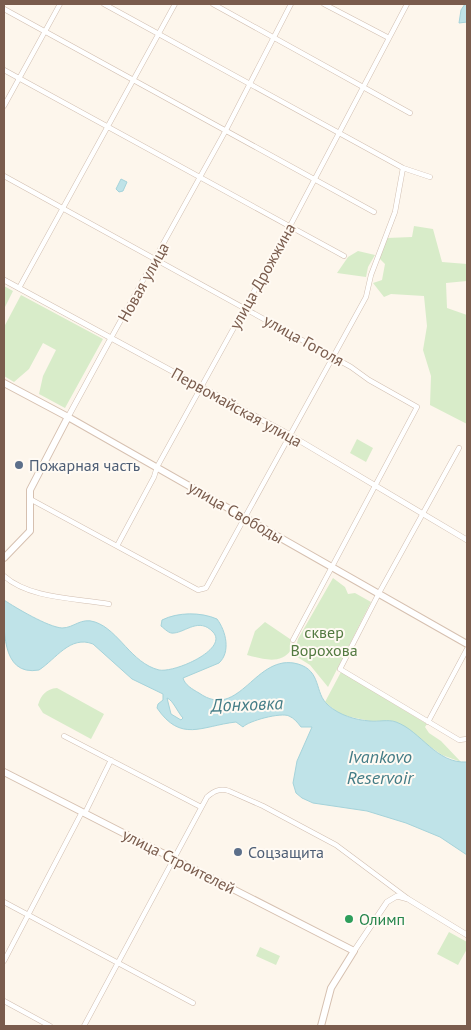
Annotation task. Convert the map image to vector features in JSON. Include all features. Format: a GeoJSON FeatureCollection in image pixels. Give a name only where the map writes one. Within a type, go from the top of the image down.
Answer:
{"type":"FeatureCollection","features":[{"type":"Feature","properties":{"kind":"main road","name":"улица Свободы"},"geometry":{"type":"LineString","coordinates":[[4,383],[68,417],[467,644]]}},
{"type":"Feature","properties":{"kind":"main road","name":"Новая улица"},"geometry":{"type":"LineString","coordinates":[[4,558],[30,531],[29,498],[33,481],[68,417]]}},
{"type":"Feature","properties":{"kind":"main road","name":"улица Строителей"},"geometry":{"type":"LineString","coordinates":[[4,772],[354,951]]}},
{"type":"Feature","properties":{"kind":"main road"},"geometry":{"type":"LineString","coordinates":[[321,1026],[331,988],[354,951]]}},
{"type":"Feature","properties":{"kind":"street"},"geometry":{"type":"LineString","coordinates":[[4,106],[60,4]]}},
{"type":"Feature","properties":{"kind":"street"},"geometry":{"type":"LineString","coordinates":[[104,4],[403,168],[430,177]]}},
{"type":"Feature","properties":{"kind":"street"},"geometry":{"type":"LineString","coordinates":[[19,288],[175,4]]}},
{"type":"Feature","properties":{"kind":"street"},"geometry":{"type":"LineString","coordinates":[[213,4],[410,113]]}},
{"type":"Feature","properties":{"kind":"street","name":"Новая улица"},"geometry":{"type":"LineString","coordinates":[[68,417],[226,130],[291,4]]}},
{"type":"Feature","properties":{"kind":"street"},"geometry":{"type":"LineString","coordinates":[[324,4],[390,38]]}},
{"type":"Feature","properties":{"kind":"street","name":"улица Дрожжина"},"geometry":{"type":"LineString","coordinates":[[117,546],[154,477],[156,467],[290,226],[407,4]]}},
{"type":"Feature","properties":{"kind":"street"},"geometry":{"type":"LineString","coordinates":[[4,9],[374,212]]}},
{"type":"Feature","properties":{"kind":"street"},"geometry":{"type":"LineString","coordinates":[[4,70],[344,256]]}},
{"type":"Feature","properties":{"kind":"street"},"geometry":{"type":"LineString","coordinates":[[29,498],[198,590],[206,588],[366,297],[395,212],[403,168]]}},
{"type":"Feature","properties":{"kind":"street","name":"улица Гоголя"},"geometry":{"type":"LineString","coordinates":[[4,176],[245,307],[334,357],[368,380],[416,407],[376,486]]}},
{"type":"Feature","properties":{"kind":"street","name":"Первомайская улица"},"geometry":{"type":"LineString","coordinates":[[4,280],[290,435],[467,540]]}},
{"type":"Feature","properties":{"kind":"street"},"geometry":{"type":"LineString","coordinates":[[459,448],[379,593],[340,669],[459,740],[467,739]]}},
{"type":"Feature","properties":{"kind":"street"},"geometry":{"type":"LineString","coordinates":[[293,640],[376,486]]}},
{"type":"Feature","properties":{"kind":"street"},"geometry":{"type":"LineString","coordinates":[[4,576],[12,583],[33,591],[109,604]]}},
{"type":"Feature","properties":{"kind":"street"},"geometry":{"type":"LineString","coordinates":[[428,722],[467,649]]}},
{"type":"Feature","properties":{"kind":"street"},"geometry":{"type":"LineString","coordinates":[[64,736],[202,807]]}},
{"type":"Feature","properties":{"kind":"street"},"geometry":{"type":"LineString","coordinates":[[4,961],[111,760]]}},
{"type":"Feature","properties":{"kind":"street"},"geometry":{"type":"LineString","coordinates":[[84,1026],[207,797],[217,790],[229,791],[294,822],[357,859],[408,899],[467,935]]}},
{"type":"Feature","properties":{"kind":"street"},"geometry":{"type":"LineString","coordinates":[[354,951],[389,900],[397,896],[408,899]]}},
{"type":"Feature","properties":{"kind":"street"},"geometry":{"type":"LineString","coordinates":[[4,902],[193,1003]]}},
{"type":"Feature","properties":{"kind":"street"},"geometry":{"type":"LineString","coordinates":[[4,1001],[50,1026]]}},
{"type":"Feature","properties":{"kind":"green space"},"geometry":{"type":"Polygon","coordinates":[[[414,226],[433,229],[442,262],[467,264],[467,281],[446,283],[447,308],[467,315],[467,424],[430,405],[431,376],[423,350],[427,326],[424,296],[391,294],[384,297],[373,283],[382,280],[385,264],[379,258],[387,238],[412,237],[414,226]]]}},
{"type":"Feature","properties":{"kind":"green space"},"geometry":{"type":"Polygon","coordinates":[[[358,251],[375,255],[368,267],[366,277],[337,273],[348,257],[358,251]]]}},
{"type":"Feature","properties":{"kind":"green space"},"geometry":{"type":"Polygon","coordinates":[[[4,286],[13,291],[4,309],[4,286]]]}},
{"type":"Feature","properties":{"kind":"green space"},"geometry":{"type":"Polygon","coordinates":[[[21,295],[103,339],[65,408],[39,394],[43,376],[56,350],[43,343],[29,369],[14,382],[4,376],[4,327],[21,295]]]}},
{"type":"Feature","properties":{"kind":"green space"},"geometry":{"type":"Polygon","coordinates":[[[357,439],[373,448],[366,462],[350,453],[357,439]]]}},
{"type":"Feature","properties":{"kind":"green space","name":"сквер Ворохова"},"geometry":{"type":"Polygon","coordinates":[[[333,578],[345,587],[348,594],[355,593],[371,602],[328,687],[310,665],[294,655],[298,639],[333,578]]]}},
{"type":"Feature","properties":{"kind":"green space"},"geometry":{"type":"Polygon","coordinates":[[[265,622],[290,639],[291,650],[282,658],[271,660],[247,655],[255,631],[265,622]]]}},
{"type":"Feature","properties":{"kind":"green space"},"geometry":{"type":"Polygon","coordinates":[[[341,672],[427,724],[425,727],[429,733],[441,741],[461,762],[442,755],[394,721],[370,721],[341,715],[325,702],[341,672]]]}},
{"type":"Feature","properties":{"kind":"green space"},"geometry":{"type":"Polygon","coordinates":[[[57,688],[104,714],[91,739],[43,713],[38,705],[41,698],[47,691],[57,688]]]}},
{"type":"Feature","properties":{"kind":"green space"},"geometry":{"type":"Polygon","coordinates":[[[449,932],[467,942],[467,949],[458,965],[437,954],[449,932]]]}},
{"type":"Feature","properties":{"kind":"green space"},"geometry":{"type":"Polygon","coordinates":[[[260,947],[280,956],[276,965],[256,956],[260,947]]]}},
{"type":"Feature","properties":{"kind":"water"},"geometry":{"type":"Polygon","coordinates":[[[465,4],[467,5],[467,22],[459,23],[461,10],[465,4]]]}},
{"type":"Feature","properties":{"kind":"water"},"geometry":{"type":"Polygon","coordinates":[[[121,179],[127,182],[123,191],[119,192],[116,189],[121,179]]]}},
{"type":"Feature","properties":{"kind":"water","name":"Ivankovo Reservoir"},"geometry":{"type":"Polygon","coordinates":[[[4,600],[32,617],[56,627],[66,628],[86,621],[95,622],[111,632],[141,661],[159,670],[176,668],[198,659],[214,646],[216,639],[213,632],[208,628],[198,625],[179,632],[170,633],[161,626],[162,620],[175,615],[190,614],[204,615],[217,619],[223,629],[226,641],[223,658],[219,663],[183,678],[191,688],[213,700],[226,699],[270,668],[283,663],[298,664],[306,667],[314,677],[324,700],[337,712],[359,719],[396,722],[405,726],[446,758],[467,762],[467,855],[440,837],[406,823],[367,811],[313,803],[302,798],[296,793],[293,783],[297,761],[312,727],[301,727],[289,716],[279,715],[265,718],[251,722],[243,727],[236,722],[202,729],[183,729],[166,719],[157,708],[158,704],[163,700],[163,694],[132,679],[93,644],[85,642],[70,645],[39,670],[26,670],[17,666],[11,658],[7,647],[4,600]],[[167,698],[171,714],[181,720],[183,718],[167,698]]]}},
{"type":"Feature","properties":{"kind":"place","name":"Пожарная часть"},"geometry":{"type":"Point","coordinates":[19,465]}},
{"type":"Feature","properties":{"kind":"place","name":"Соцзащита"},"geometry":{"type":"Point","coordinates":[238,852]}},
{"type":"Feature","properties":{"kind":"place","name":"Олимп"},"geometry":{"type":"Point","coordinates":[349,919]}},
{"type":"Feature","properties":{"kind":"water label","name":"Донховка"},"geometry":{"type":"Point","coordinates":[247,704]}}]}
